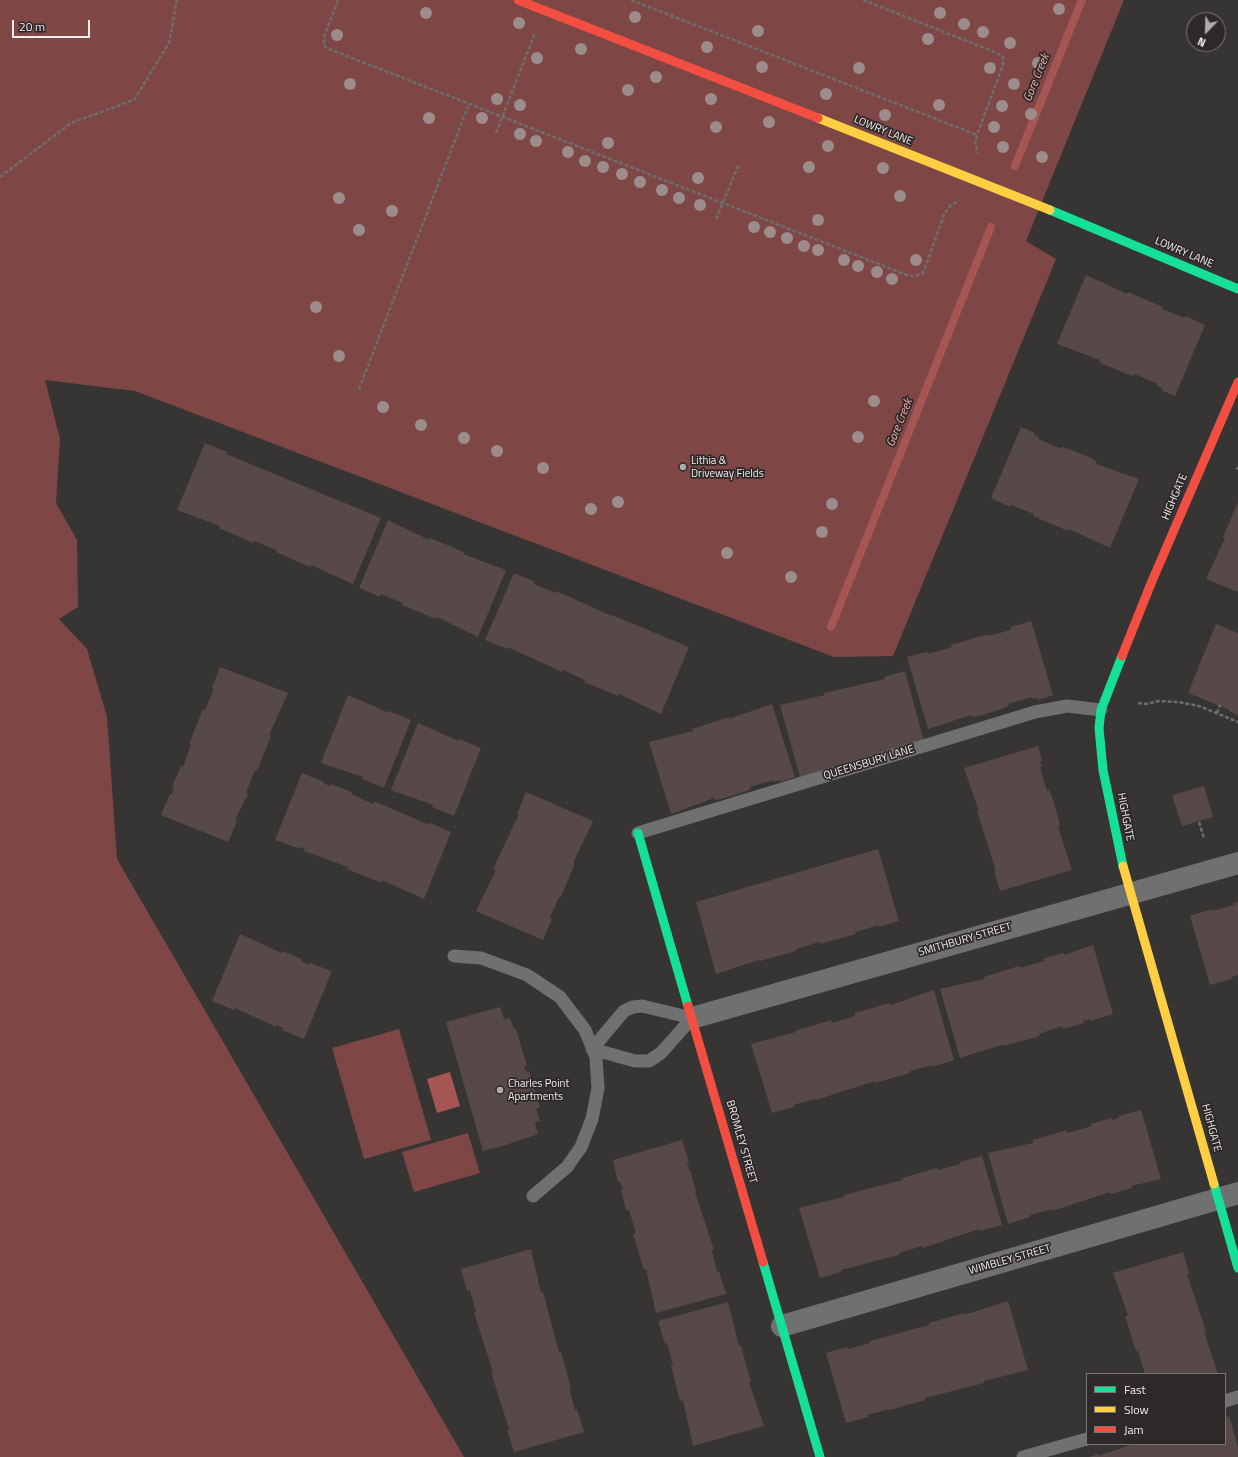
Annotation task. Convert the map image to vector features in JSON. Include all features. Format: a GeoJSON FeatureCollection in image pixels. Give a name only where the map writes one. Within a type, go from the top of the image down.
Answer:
{"type":"FeatureCollection","features":[{"type":"Feature","properties":{"kind":"street","name":"LOWRY LANE"},"geometry":{"type":"LineString","coordinates":[[518,0],[989,185],[1238,289]]}},
{"type":"Feature","properties":{"kind":"street","name":"HIGHGATE"},"geometry":{"type":"LineString","coordinates":[[1238,382],[1152,581],[1101,710],[1099,728],[1103,770],[1119,852],[1131,894],[1228,1196],[1238,1268]]}},
{"type":"Feature","properties":{"kind":"street","name":"BROMLEY STREET"},"geometry":{"type":"LineString","coordinates":[[638,833],[820,1457]]}},
{"type":"Feature","properties":{"kind":"street","name":"SMITHBURY STREET"},"geometry":{"type":"LineString","coordinates":[[692,1018],[1238,863]]}},
{"type":"Feature","properties":{"kind":"street","name":"WIMBLEY STREET"},"geometry":{"type":"LineString","coordinates":[[782,1326],[1228,1196]]}},
{"type":"Feature","properties":{"kind":"lane","name":"QUEENSBURY LANE"},"geometry":{"type":"LineString","coordinates":[[638,833],[1035,712],[1067,706],[1101,710]]}},
{"type":"Feature","properties":{"kind":"lane"},"geometry":{"type":"LineString","coordinates":[[454,956],[481,958],[527,975],[555,993],[560,997],[585,1030],[596,1057],[598,1088],[592,1119],[581,1147],[567,1167],[533,1196]]}},
{"type":"Feature","properties":{"kind":"lane"},"geometry":{"type":"LineString","coordinates":[[642,1006],[692,1018],[661,1053],[649,1062],[635,1062],[592,1049],[618,1017],[633,1007],[642,1006]]}},
{"type":"Feature","properties":{"kind":"lane"},"geometry":{"type":"LineString","coordinates":[[1226,1401],[1238,1397]]}},
{"type":"Feature","properties":{"kind":"lane"},"geometry":{"type":"LineString","coordinates":[[1023,1457],[1086,1439]]}},
{"type":"Feature","properties":{"kind":"path"},"geometry":{"type":"LineString","coordinates":[[0,177],[71,123],[134,100],[169,43],[177,0]]}},
{"type":"Feature","properties":{"kind":"path"},"geometry":{"type":"LineString","coordinates":[[338,0],[324,37],[324,46],[329,49],[906,275],[915,276],[923,273],[944,215],[949,207],[956,201],[965,197]]}},
{"type":"Feature","properties":{"kind":"path"},"geometry":{"type":"LineString","coordinates":[[631,0],[976,135]]}},
{"type":"Feature","properties":{"kind":"path"},"geometry":{"type":"LineString","coordinates":[[863,0],[1003,57],[1003,65],[976,135],[976,150],[982,159]]}},
{"type":"Feature","properties":{"kind":"path"},"geometry":{"type":"LineString","coordinates":[[496,133],[544,10]]}},
{"type":"Feature","properties":{"kind":"path"},"geometry":{"type":"LineString","coordinates":[[359,388],[469,104]]}},
{"type":"Feature","properties":{"kind":"path"},"geometry":{"type":"LineString","coordinates":[[716,219],[739,164]]}},
{"type":"Feature","properties":{"kind":"path"},"geometry":{"type":"LineString","coordinates":[[1138,703],[1146,704],[1159,701],[1178,702],[1216,713],[1238,722]]}},
{"type":"Feature","properties":{"kind":"path"},"geometry":{"type":"LineString","coordinates":[[1216,713],[1220,705]]}},
{"type":"Feature","properties":{"kind":"path"},"geometry":{"type":"LineString","coordinates":[[1199,822],[1204,838]]}},
{"type":"Feature","properties":{"kind":"shaded area","name":"Lithia & Driveway Fields"},"geometry":{"type":"Polygon","coordinates":[[[0,0],[1124,0],[1026,241],[1056,259],[893,656],[834,657],[135,391],[45,380],[60,439],[56,503],[77,540],[78,607],[59,619],[87,649],[107,717],[117,859],[464,1457],[0,1457],[0,0]]]}},
{"type":"Feature","properties":{"kind":"shaded area"},"geometry":{"type":"Polygon","coordinates":[[[399,1029],[431,1140],[364,1159],[332,1048],[399,1029]]]}},
{"type":"Feature","properties":{"kind":"shaded area"},"geometry":{"type":"Polygon","coordinates":[[[450,1072],[460,1106],[437,1113],[427,1079],[450,1072]]]}},
{"type":"Feature","properties":{"kind":"shaded area"},"geometry":{"type":"Polygon","coordinates":[[[468,1133],[480,1173],[414,1192],[402,1152],[468,1133]]]}},
{"type":"Feature","properties":{"kind":"building"},"geometry":{"type":"Polygon","coordinates":[[[1086,275],[1127,294],[1128,292],[1163,307],[1162,309],[1185,318],[1186,316],[1205,325],[1175,396],[1161,390],[1162,388],[1157,386],[1158,384],[1135,374],[1134,376],[1127,374],[1099,362],[1100,360],[1057,344],[1086,275]]]}},
{"type":"Feature","properties":{"kind":"building"},"geometry":{"type":"Polygon","coordinates":[[[1021,427],[1035,433],[1034,435],[1039,437],[1038,439],[1061,449],[1062,447],[1069,449],[1091,458],[1097,462],[1096,464],[1139,479],[1110,548],[1069,529],[1068,531],[1033,516],[1034,514],[1011,505],[1010,507],[991,498],[1021,427]]]}},
{"type":"Feature","properties":{"kind":"building"},"geometry":{"type":"Polygon","coordinates":[[[205,443],[227,452],[226,454],[381,518],[353,584],[311,565],[310,567],[276,552],[277,550],[254,541],[253,543],[219,528],[220,526],[177,510],[205,443]]]}},
{"type":"Feature","properties":{"kind":"building"},"geometry":{"type":"Polygon","coordinates":[[[1238,502],[1238,592],[1206,579],[1225,538],[1223,537],[1238,502]]]}},
{"type":"Feature","properties":{"kind":"building"},"geometry":{"type":"Polygon","coordinates":[[[388,520],[429,540],[430,538],[464,552],[463,554],[506,570],[478,637],[437,617],[436,619],[402,605],[403,603],[381,594],[380,597],[359,588],[388,520]]]}},
{"type":"Feature","properties":{"kind":"building"},"geometry":{"type":"Polygon","coordinates":[[[514,573],[535,582],[534,584],[556,593],[556,591],[612,616],[689,647],[661,714],[619,694],[618,696],[584,682],[585,680],[563,670],[562,672],[508,647],[507,649],[485,640],[514,573]]]}},
{"type":"Feature","properties":{"kind":"building"},"geometry":{"type":"Polygon","coordinates":[[[1031,621],[1053,695],[1038,700],[1037,698],[1032,699],[1032,697],[1008,704],[1008,706],[1002,709],[979,716],[972,717],[971,715],[928,729],[907,657],[927,652],[928,654],[952,647],[951,645],[988,634],[988,636],[1011,630],[1011,627],[1031,621]]]}},
{"type":"Feature","properties":{"kind":"building"},"geometry":{"type":"Polygon","coordinates":[[[1216,624],[1238,633],[1238,715],[1229,711],[1230,710],[1188,693],[1216,624]]]}},
{"type":"Feature","properties":{"kind":"building"},"geometry":{"type":"Polygon","coordinates":[[[220,667],[288,693],[269,735],[271,736],[257,771],[255,770],[246,793],[248,794],[235,820],[237,821],[228,842],[161,815],[170,794],[172,794],[174,787],[172,787],[181,766],[183,767],[191,745],[189,744],[203,709],[205,710],[214,689],[212,688],[220,667]]]}},
{"type":"Feature","properties":{"kind":"building"},"geometry":{"type":"Polygon","coordinates":[[[905,671],[925,745],[844,766],[843,763],[800,777],[780,705],[885,679],[884,677],[905,671]]]}},
{"type":"Feature","properties":{"kind":"building"},"geometry":{"type":"Polygon","coordinates":[[[348,695],[389,713],[389,711],[411,720],[384,788],[362,779],[363,777],[321,763],[348,695]]]}},
{"type":"Feature","properties":{"kind":"building"},"geometry":{"type":"Polygon","coordinates":[[[772,704],[795,777],[780,782],[780,780],[774,782],[774,780],[750,787],[751,789],[744,792],[721,799],[715,800],[714,798],[671,814],[649,742],[693,731],[692,729],[729,717],[729,719],[772,704]]]}},
{"type":"Feature","properties":{"kind":"building"},"geometry":{"type":"Polygon","coordinates":[[[418,723],[459,741],[460,739],[481,748],[454,816],[432,807],[433,805],[391,790],[418,723]]]}},
{"type":"Feature","properties":{"kind":"building"},"geometry":{"type":"Polygon","coordinates":[[[1038,746],[1042,761],[1040,761],[1042,767],[1040,767],[1047,791],[1049,790],[1052,797],[1059,820],[1060,827],[1058,827],[1072,870],[1000,891],[994,871],[996,871],[977,811],[979,811],[964,768],[1038,746]]]}},
{"type":"Feature","properties":{"kind":"building"},"geometry":{"type":"Polygon","coordinates":[[[302,773],[330,786],[331,784],[352,792],[351,794],[373,804],[374,801],[429,825],[430,823],[451,832],[424,899],[382,880],[382,883],[347,869],[348,867],[304,851],[305,849],[297,848],[275,840],[302,773]]]}},
{"type":"Feature","properties":{"kind":"building"},"geometry":{"type":"Polygon","coordinates":[[[1204,786],[1213,817],[1182,826],[1172,795],[1204,786]]]}},
{"type":"Feature","properties":{"kind":"building"},"geometry":{"type":"Polygon","coordinates":[[[526,792],[593,821],[573,863],[575,863],[561,897],[559,897],[550,918],[552,919],[543,940],[476,911],[496,870],[493,869],[519,814],[517,814],[526,792]]]}},
{"type":"Feature","properties":{"kind":"building"},"geometry":{"type":"Polygon","coordinates":[[[878,849],[899,921],[879,927],[879,925],[855,932],[856,934],[820,944],[819,942],[796,949],[796,951],[752,962],[716,974],[696,902],[878,849]]]}},
{"type":"Feature","properties":{"kind":"building"},"geometry":{"type":"Polygon","coordinates":[[[1238,902],[1238,975],[1231,977],[1232,979],[1210,985],[1190,916],[1212,909],[1212,911],[1235,905],[1234,903],[1238,902]]]}},
{"type":"Feature","properties":{"kind":"building"},"geometry":{"type":"Polygon","coordinates":[[[240,934],[282,953],[282,951],[302,959],[301,961],[309,965],[310,963],[332,971],[304,1039],[282,1030],[283,1028],[276,1025],[276,1027],[235,1008],[234,1010],[212,1001],[240,934]]]}},
{"type":"Feature","properties":{"kind":"building"},"geometry":{"type":"Polygon","coordinates":[[[1093,945],[1113,1014],[1091,1021],[1091,1019],[1083,1021],[1084,1023],[1063,1029],[1062,1026],[1039,1034],[1040,1036],[1004,1046],[1004,1044],[960,1058],[940,989],[984,979],[984,977],[1019,966],[1020,968],[1044,961],[1043,959],[1063,953],[1064,955],[1093,945]]]}},
{"type":"Feature","properties":{"kind":"building"},"geometry":{"type":"Polygon","coordinates":[[[934,990],[954,1060],[932,1067],[932,1065],[910,1071],[910,1073],[875,1083],[875,1081],[816,1100],[793,1105],[794,1107],[772,1113],[751,1044],[796,1032],[795,1031],[831,1020],[832,1023],[855,1016],[855,1013],[890,1003],[891,1005],[934,990]]]}},
{"type":"Feature","properties":{"kind":"building","name":"Charles Point Apartments"},"geometry":{"type":"Polygon","coordinates":[[[500,1007],[504,1019],[510,1018],[514,1029],[516,1029],[527,1066],[524,1066],[526,1072],[529,1071],[540,1108],[536,1109],[540,1121],[535,1122],[538,1134],[497,1148],[483,1151],[446,1022],[500,1007]]]}},
{"type":"Feature","properties":{"kind":"building"},"geometry":{"type":"Polygon","coordinates":[[[1141,1110],[1161,1179],[1131,1186],[1132,1188],[1111,1194],[1110,1192],[1052,1211],[1052,1209],[1030,1215],[1030,1217],[1008,1224],[988,1153],[1033,1143],[1033,1140],[1067,1130],[1067,1133],[1092,1126],[1091,1124],[1111,1118],[1112,1120],[1119,1118],[1119,1116],[1141,1110]]]}},
{"type":"Feature","properties":{"kind":"building"},"geometry":{"type":"Polygon","coordinates":[[[682,1140],[689,1162],[687,1163],[696,1191],[695,1192],[714,1250],[712,1250],[717,1272],[719,1271],[726,1294],[656,1313],[646,1269],[644,1270],[633,1234],[636,1233],[629,1210],[626,1210],[621,1190],[623,1189],[620,1182],[618,1182],[613,1160],[682,1140]]]}},
{"type":"Feature","properties":{"kind":"building"},"geometry":{"type":"Polygon","coordinates":[[[982,1156],[1002,1225],[980,1231],[979,1229],[923,1248],[922,1246],[899,1253],[899,1255],[841,1270],[841,1272],[820,1278],[799,1208],[844,1197],[844,1195],[903,1180],[902,1178],[937,1168],[938,1170],[960,1164],[959,1162],[982,1156]]]}},
{"type":"Feature","properties":{"kind":"building"},"geometry":{"type":"Polygon","coordinates":[[[531,1249],[541,1293],[543,1292],[559,1352],[561,1352],[571,1388],[569,1388],[575,1410],[577,1409],[584,1432],[514,1452],[507,1430],[509,1429],[491,1372],[493,1372],[474,1313],[476,1312],[470,1290],[467,1291],[461,1269],[531,1249]]]}},
{"type":"Feature","properties":{"kind":"building"},"geometry":{"type":"Polygon","coordinates":[[[1183,1252],[1189,1273],[1187,1274],[1206,1331],[1204,1332],[1218,1373],[1145,1373],[1138,1351],[1136,1351],[1125,1316],[1128,1315],[1113,1273],[1183,1252]]]}},
{"type":"Feature","properties":{"kind":"building"},"geometry":{"type":"Polygon","coordinates":[[[1008,1301],[1028,1370],[925,1398],[925,1400],[867,1415],[868,1417],[846,1423],[826,1353],[870,1343],[870,1341],[929,1325],[929,1323],[964,1313],[964,1315],[1008,1301]]]}},
{"type":"Feature","properties":{"kind":"building"},"geometry":{"type":"Polygon","coordinates":[[[728,1302],[739,1346],[741,1346],[751,1382],[749,1382],[764,1426],[693,1446],[683,1400],[680,1401],[667,1343],[665,1344],[658,1321],[728,1302]]]}},
{"type":"Feature","properties":{"kind":"building"},"geometry":{"type":"Polygon","coordinates":[[[1229,1416],[1238,1447],[1238,1457],[1089,1457],[1098,1454],[1098,1456],[1130,1445],[1226,1445],[1226,1418],[1229,1416]]]}},
{"type":"Feature","properties":{"kind":"waterway","name":"Gore Creek"},"geometry":{"type":"LineString","coordinates":[[1015,166],[1082,0]]}},
{"type":"Feature","properties":{"kind":"waterway","name":"Gore Creek"},"geometry":{"type":"LineString","coordinates":[[831,627],[991,227]]}},
{"type":"Feature","properties":{"kind":"traffic: fast"},"geometry":{"type":"LineString","coordinates":[[1050,210],[1238,289]]}},
{"type":"Feature","properties":{"kind":"traffic: fast"},"geometry":{"type":"LineString","coordinates":[[1122,656],[1101,710],[1099,728],[1103,770],[1123,866]]}},
{"type":"Feature","properties":{"kind":"traffic: fast"},"geometry":{"type":"LineString","coordinates":[[638,833],[688,1006]]}},
{"type":"Feature","properties":{"kind":"traffic: fast"},"geometry":{"type":"LineString","coordinates":[[1214,1184],[1238,1268]]}},
{"type":"Feature","properties":{"kind":"traffic: fast"},"geometry":{"type":"LineString","coordinates":[[763,1262],[820,1457]]}},
{"type":"Feature","properties":{"kind":"traffic: slow"},"geometry":{"type":"LineString","coordinates":[[818,118],[1050,210]]}},
{"type":"Feature","properties":{"kind":"traffic: slow"},"geometry":{"type":"LineString","coordinates":[[1123,866],[1214,1184]]}},
{"type":"Feature","properties":{"kind":"traffic: jam"},"geometry":{"type":"LineString","coordinates":[[518,0],[818,118]]}},
{"type":"Feature","properties":{"kind":"traffic: jam"},"geometry":{"type":"LineString","coordinates":[[1122,656],[1152,581],[1238,382]]}},
{"type":"Feature","properties":{"kind":"traffic: jam"},"geometry":{"type":"LineString","coordinates":[[688,1006],[763,1262]]}},
{"type":"Feature","properties":{"kind":"place","name":"Lithia & Driveway Fields"},"geometry":{"type":"Point","coordinates":[683,467]}},
{"type":"Feature","properties":{"kind":"place","name":"Charles Point Apartments"},"geometry":{"type":"Point","coordinates":[500,1090]}}]}
